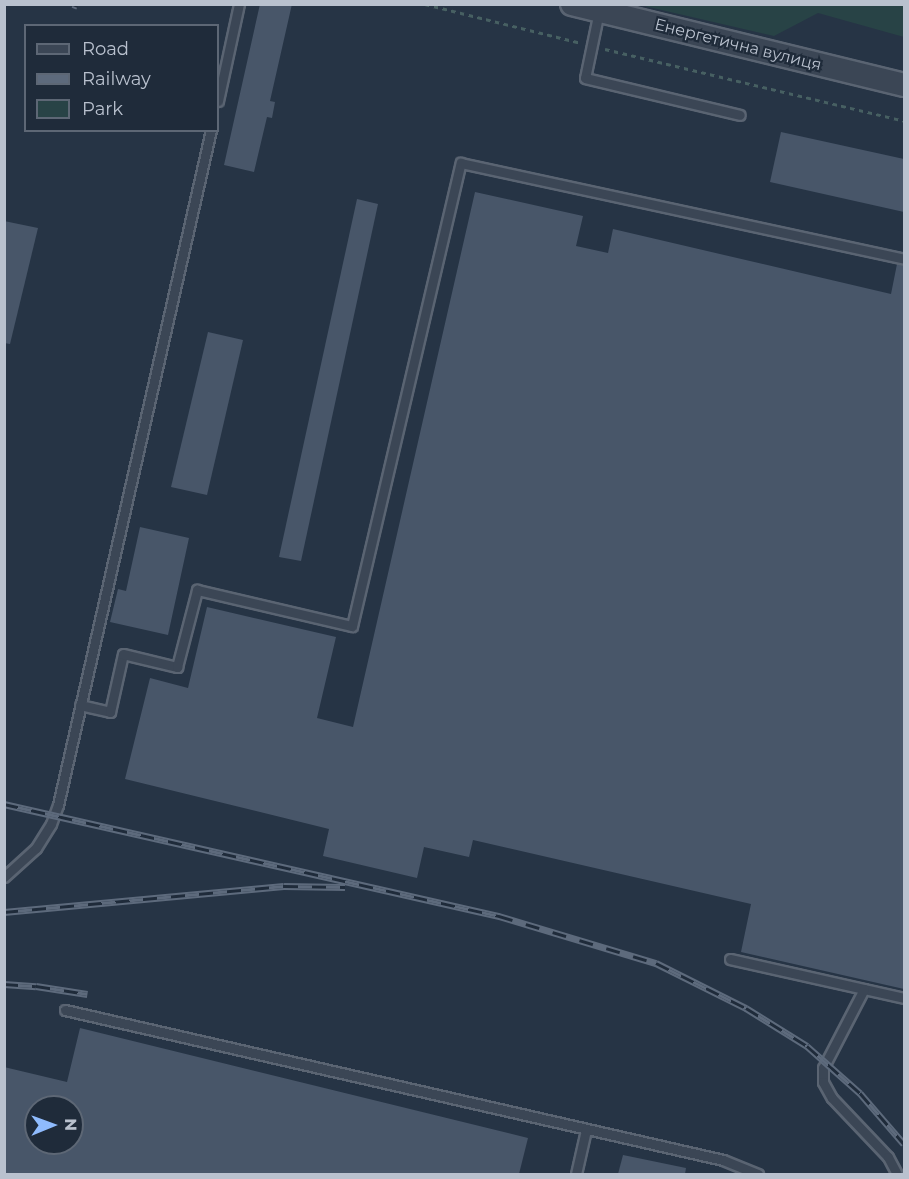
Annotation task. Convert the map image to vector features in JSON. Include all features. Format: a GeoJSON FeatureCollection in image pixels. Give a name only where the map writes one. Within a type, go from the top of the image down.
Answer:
{"type":"FeatureCollection","features":[{"type":"Feature","properties":{"kind":"street","name":"Енергетична вулиця"},"geometry":{"type":"LineString","coordinates":[[572,4],[904,85]]}},
{"type":"Feature","properties":{"kind":"lane"},"geometry":{"type":"LineString","coordinates":[[219,96],[239,4]]}},
{"type":"Feature","properties":{"kind":"lane"},"geometry":{"type":"LineString","coordinates":[[599,11],[585,78],[740,115]]}},
{"type":"Feature","properties":{"kind":"lane"},"geometry":{"type":"LineString","coordinates":[[4,877],[26,860],[51,824],[58,805],[211,132]]}},
{"type":"Feature","properties":{"kind":"lane"},"geometry":{"type":"LineString","coordinates":[[80,705],[110,712],[123,654],[177,667],[197,590],[352,626],[461,163],[904,259]]}},
{"type":"Feature","properties":{"kind":"lane"},"geometry":{"type":"LineString","coordinates":[[730,959],[904,998]]}},
{"type":"Feature","properties":{"kind":"lane"},"geometry":{"type":"LineString","coordinates":[[864,989],[823,1068],[823,1082],[832,1098],[884,1153],[897,1174]]}},
{"type":"Feature","properties":{"kind":"lane"},"geometry":{"type":"LineString","coordinates":[[65,1010],[723,1160],[758,1174]]}},
{"type":"Feature","properties":{"kind":"lane"},"geometry":{"type":"LineString","coordinates":[[576,1174],[586,1130]]}},
{"type":"Feature","properties":{"kind":"path"},"geometry":{"type":"LineString","coordinates":[[425,4],[904,120]]}},
{"type":"Feature","properties":{"kind":"green space"},"geometry":{"type":"Polygon","coordinates":[[[640,5],[904,5],[904,37],[818,13],[774,36],[640,5]]]}},
{"type":"Feature","properties":{"kind":"building"},"geometry":{"type":"Polygon","coordinates":[[[260,4],[292,4],[270,101],[275,102],[272,118],[267,117],[254,172],[224,165],[260,4]]]}},
{"type":"Feature","properties":{"kind":"building"},"geometry":{"type":"Polygon","coordinates":[[[781,132],[904,159],[904,212],[770,182],[781,132]]]}},
{"type":"Feature","properties":{"kind":"building"},"geometry":{"type":"Polygon","coordinates":[[[475,192],[583,216],[576,246],[608,253],[613,229],[891,294],[897,264],[904,266],[904,989],[741,952],[751,904],[473,840],[469,857],[424,847],[417,878],[323,856],[329,829],[125,779],[150,678],[188,688],[207,607],[336,637],[317,718],[353,727],[475,192]]]}},
{"type":"Feature","properties":{"kind":"building"},"geometry":{"type":"Polygon","coordinates":[[[357,199],[378,204],[301,561],[279,557],[357,199]]]}},
{"type":"Feature","properties":{"kind":"building"},"geometry":{"type":"Polygon","coordinates":[[[4,221],[38,228],[10,344],[4,343],[4,221]]]}},
{"type":"Feature","properties":{"kind":"building"},"geometry":{"type":"Polygon","coordinates":[[[208,332],[243,340],[207,495],[171,487],[208,332]]]}},
{"type":"Feature","properties":{"kind":"building"},"geometry":{"type":"Polygon","coordinates":[[[140,527],[189,538],[168,635],[110,622],[118,589],[126,591],[140,527]]]}},
{"type":"Feature","properties":{"kind":"building"},"geometry":{"type":"Polygon","coordinates":[[[80,1028],[528,1138],[519,1174],[4,1174],[4,1067],[67,1082],[80,1028]]]}},
{"type":"Feature","properties":{"kind":"building"},"geometry":{"type":"Polygon","coordinates":[[[623,1155],[686,1168],[685,1174],[618,1174],[623,1155]]]}},
{"type":"Feature","properties":{"kind":"railway"},"geometry":{"type":"LineString","coordinates":[[73,4],[78,6]]}},
{"type":"Feature","properties":{"kind":"railway"},"geometry":{"type":"LineString","coordinates":[[4,804],[499,916],[656,963],[746,1008],[807,1046],[860,1093],[904,1144]]}},
{"type":"Feature","properties":{"kind":"railway"},"geometry":{"type":"LineString","coordinates":[[4,912],[284,886],[345,887]]}},
{"type":"Feature","properties":{"kind":"railway"},"geometry":{"type":"LineString","coordinates":[[4,984],[36,986],[87,994]]}}]}
